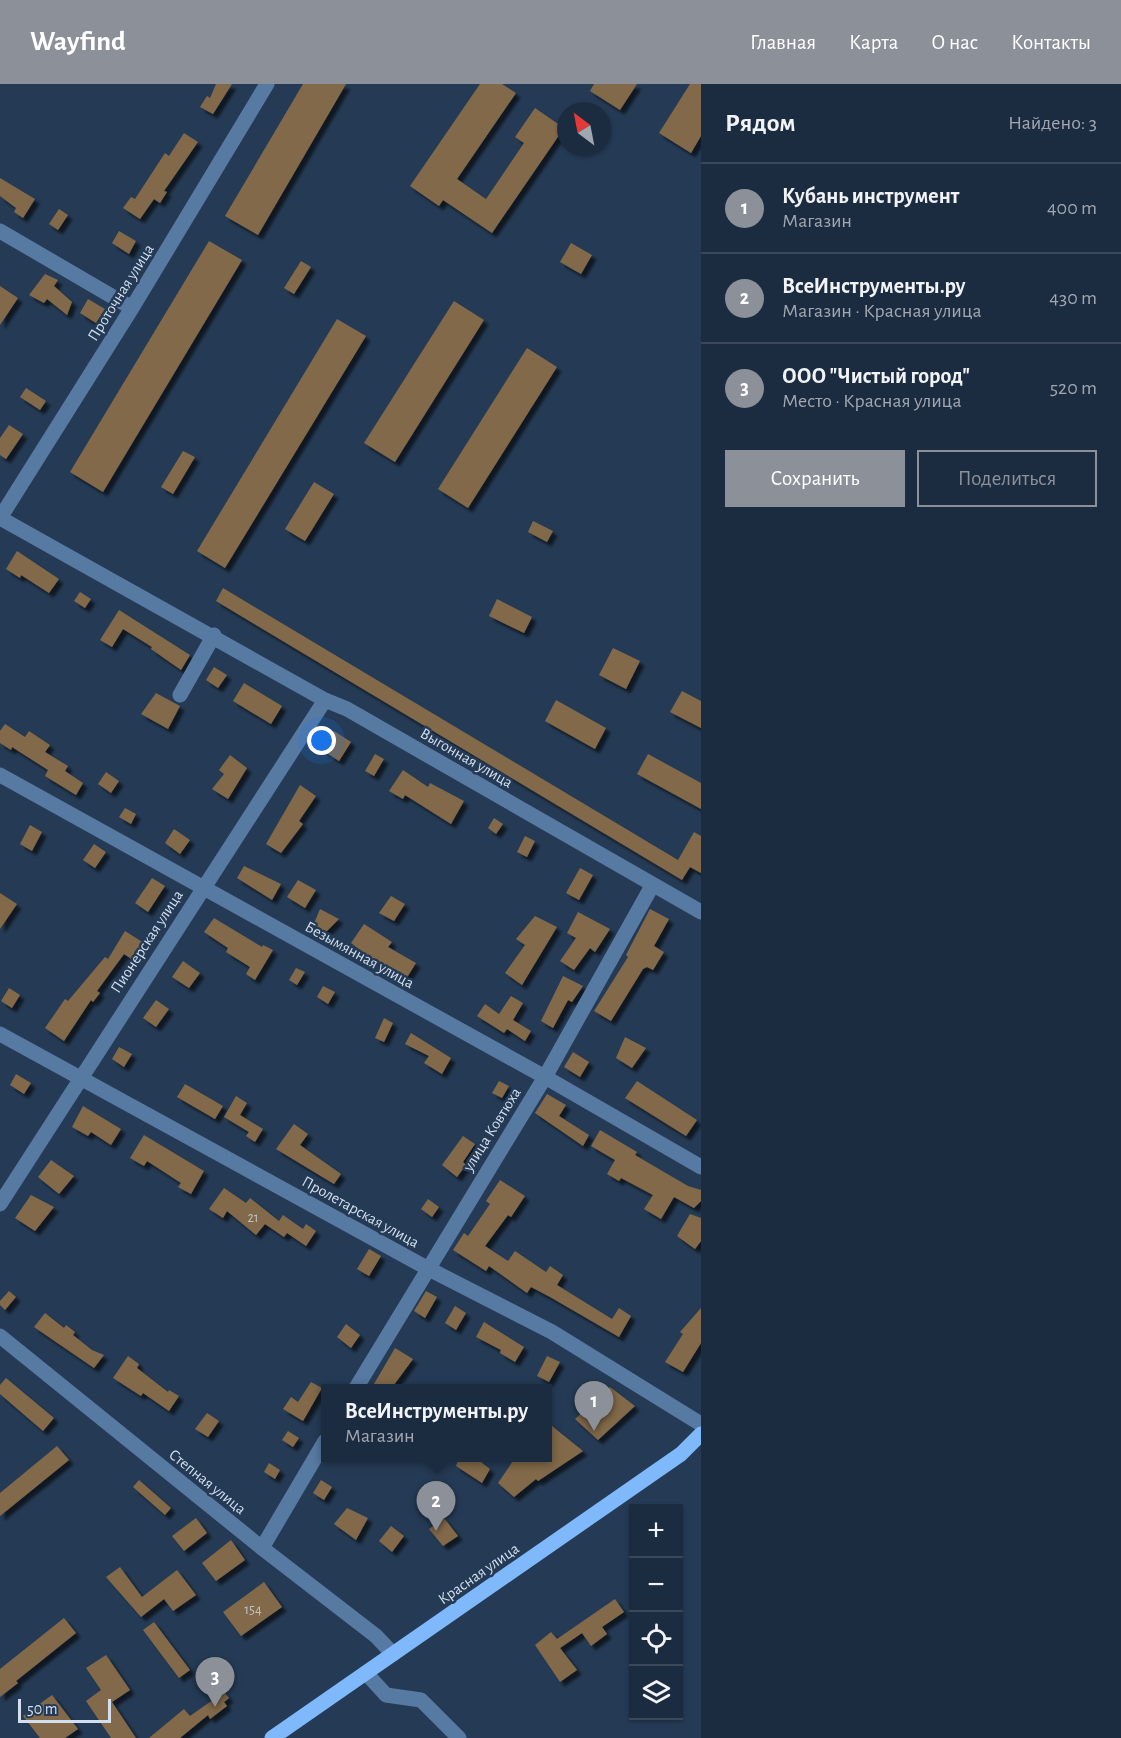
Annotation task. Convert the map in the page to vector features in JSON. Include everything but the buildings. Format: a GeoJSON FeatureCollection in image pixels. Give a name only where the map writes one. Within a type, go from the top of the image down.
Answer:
{"type":"FeatureCollection","features":[{"type":"Feature","properties":{"kind":"main road","name":"Красная улица"},"geometry":{"type":"LineString","coordinates":[[272,1738],[681,1454],[701,1434]]}},
{"type":"Feature","properties":{"kind":"street","name":"Проточная улица"},"geometry":{"type":"LineString","coordinates":[[0,518],[132,308],[267,84]]}},
{"type":"Feature","properties":{"kind":"street"},"geometry":{"type":"LineString","coordinates":[[0,231],[132,308]]}},
{"type":"Feature","properties":{"kind":"street","name":"Выгонная улица"},"geometry":{"type":"LineString","coordinates":[[0,518],[214,635],[325,700],[347,709],[652,886],[701,912]]}},
{"type":"Feature","properties":{"kind":"street"},"geometry":{"type":"LineString","coordinates":[[180,695],[214,635]]}},
{"type":"Feature","properties":{"kind":"street","name":"Пионерская улица"},"geometry":{"type":"LineString","coordinates":[[0,1204],[80,1076],[325,700]]}},
{"type":"Feature","properties":{"kind":"street","name":"Безымянная улица"},"geometry":{"type":"LineString","coordinates":[[0,775],[545,1077],[701,1167]]}},
{"type":"Feature","properties":{"kind":"street","name":"улица Ковтюха"},"geometry":{"type":"LineString","coordinates":[[359,1384],[427,1268],[545,1077],[652,886]]}},
{"type":"Feature","properties":{"kind":"street","name":"Пролетарская улица"},"geometry":{"type":"LineString","coordinates":[[0,1034],[427,1268],[552,1332],[701,1424]]}},
{"type":"Feature","properties":{"kind":"street","name":"Степная улица"},"geometry":{"type":"LineString","coordinates":[[0,1336],[262,1548],[376,1636],[393,1654]]}},
{"type":"Feature","properties":{"kind":"street"},"geometry":{"type":"LineString","coordinates":[[262,1548],[321,1448]]}},
{"type":"Feature","properties":{"kind":"street"},"geometry":{"type":"LineString","coordinates":[[366,1673],[386,1695],[421,1700],[459,1738]]}},
{"type":"Feature","properties":{"kind":"place","name":"Кубань инструмент"},"geometry":{"type":"Point","coordinates":[594,1431]}},
{"type":"Feature","properties":{"kind":"place","name":"ВсеИнструменты.ру"},"geometry":{"type":"Point","coordinates":[436,1531]}},
{"type":"Feature","properties":{"kind":"place","name":"ООО \"Чистый город\""},"geometry":{"type":"Point","coordinates":[215,1707]}}]}
